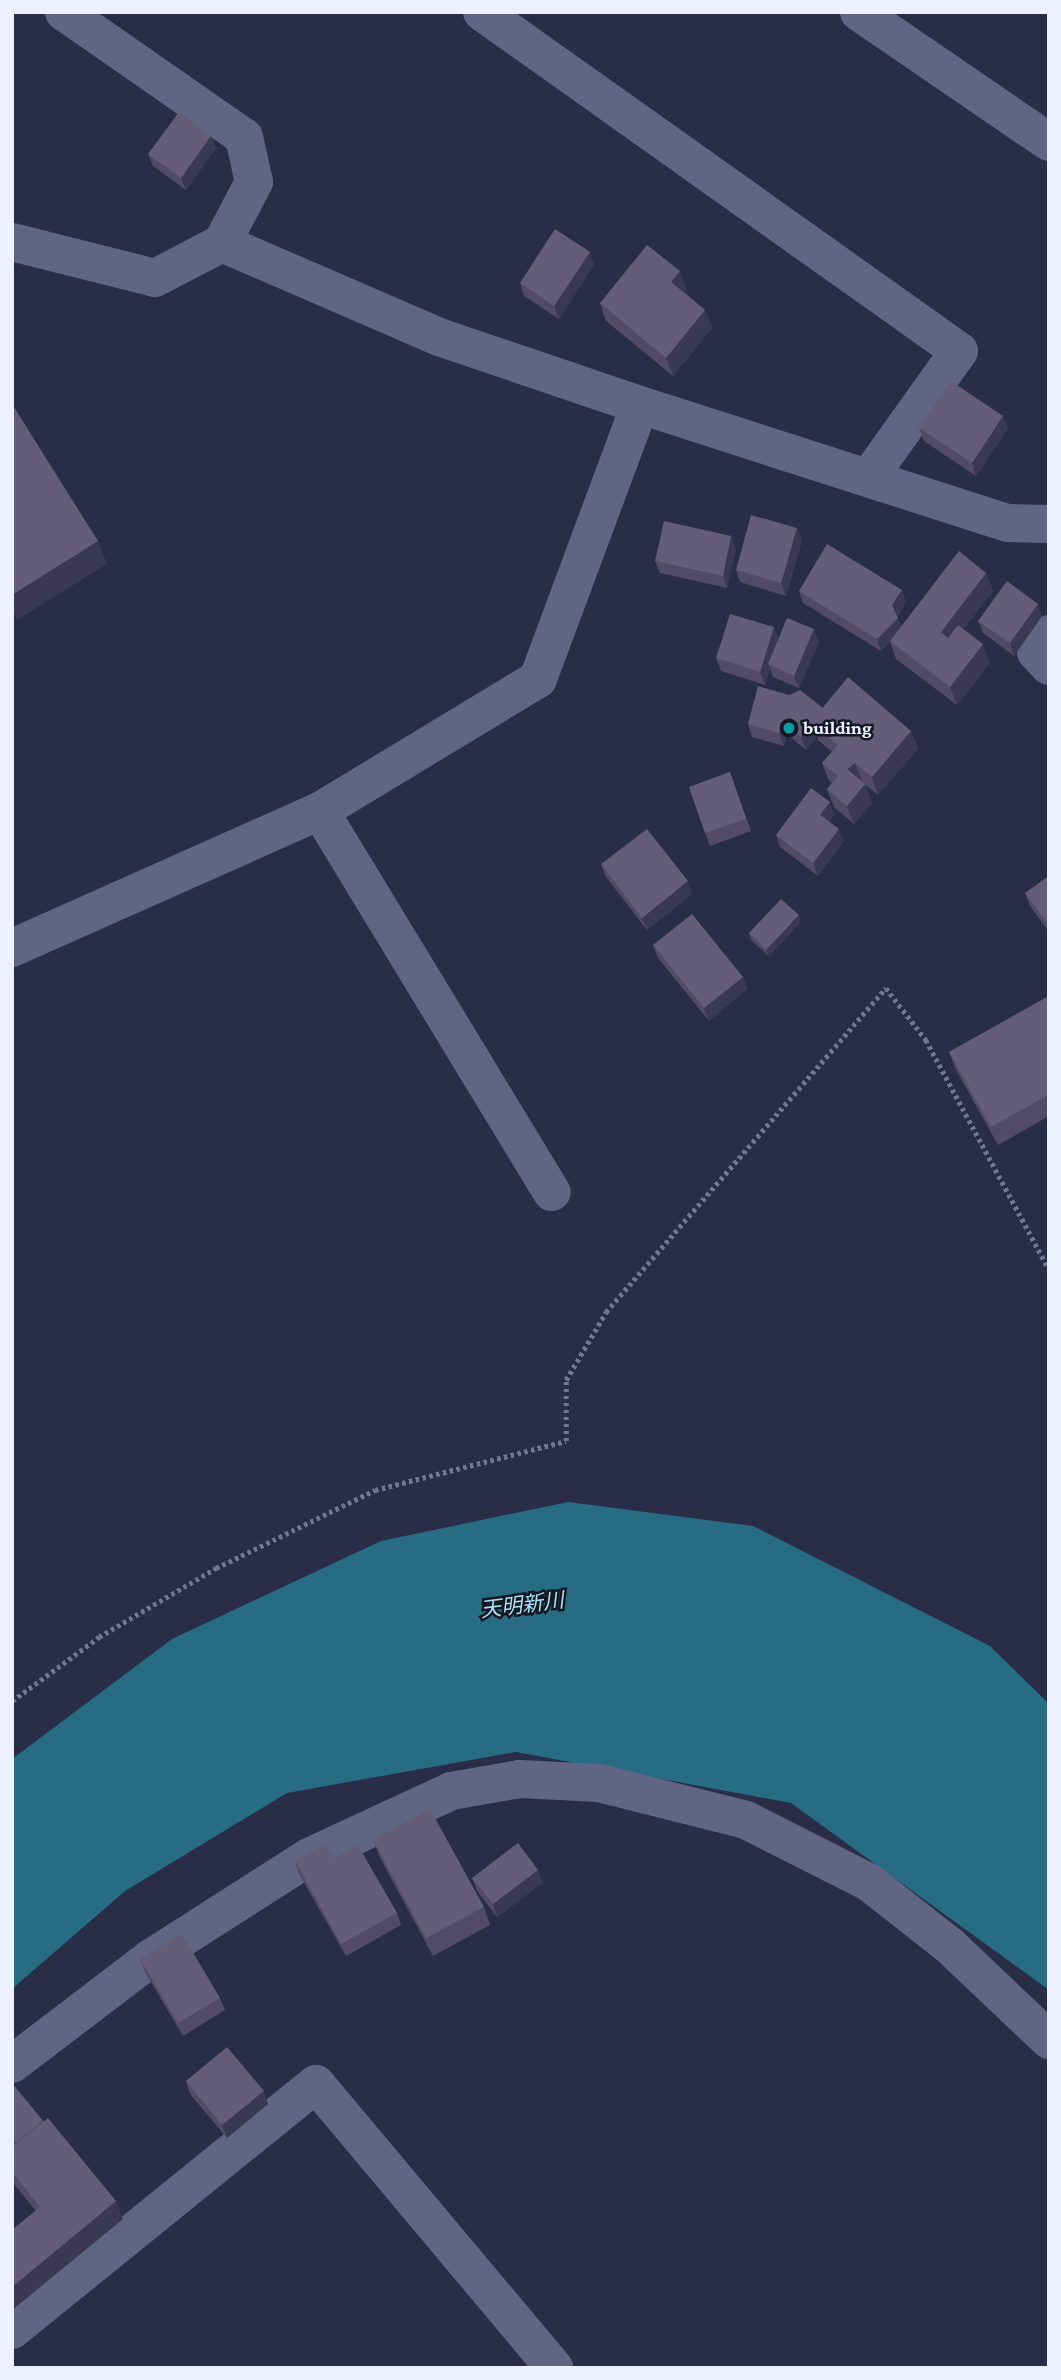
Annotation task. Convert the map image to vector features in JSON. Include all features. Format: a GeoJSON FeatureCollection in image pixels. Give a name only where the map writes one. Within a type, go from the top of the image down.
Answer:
{"type":"FeatureCollection","features":[{"type":"Feature","properties":{"kind":"street"},"geometry":{"type":"LineString","coordinates":[[12,242],[155,278],[222,243],[254,182],[244,137],[64,12]]}},
{"type":"Feature","properties":{"kind":"street"},"geometry":{"type":"LineString","coordinates":[[482,12],[959,351],[869,477]]}},
{"type":"Feature","properties":{"kind":"street"},"geometry":{"type":"LineString","coordinates":[[859,12],[1049,142]]}},
{"type":"Feature","properties":{"kind":"street"},"geometry":{"type":"LineString","coordinates":[[222,243],[439,337],[640,405],[1008,523],[1049,524]]}},
{"type":"Feature","properties":{"kind":"street"},"geometry":{"type":"LineString","coordinates":[[12,948],[320,811],[538,678],[640,405]]}},
{"type":"Feature","properties":{"kind":"street"},"geometry":{"type":"LineString","coordinates":[[1049,634],[1037,652],[1049,666]]}},
{"type":"Feature","properties":{"kind":"street"},"geometry":{"type":"LineString","coordinates":[[320,811],[552,1192]]}},
{"type":"Feature","properties":{"kind":"street"},"geometry":{"type":"LineString","coordinates":[[12,2064],[151,1958],[309,1857],[451,1791],[520,1779],[598,1783],[746,1820],[870,1883],[950,1946],[1049,2040]]}},
{"type":"Feature","properties":{"kind":"street"},"geometry":{"type":"LineString","coordinates":[[12,2330],[316,2084],[554,2368]]}},
{"type":"Feature","properties":{"kind":"path"},"geometry":{"type":"LineString","coordinates":[[12,1700],[99,1637],[216,1568],[375,1490],[566,1441],[566,1380],[606,1312],[886,988],[926,1040],[1049,1269]]}},
{"type":"Feature","properties":{"kind":"water","name":"天明新川"},"geometry":{"type":"Polygon","coordinates":[[[568,1502],[753,1526],[990,1646],[1049,1704],[1049,1990],[791,1803],[516,1752],[287,1793],[125,1891],[12,1989],[12,1759],[172,1639],[381,1541],[568,1502]]]}},
{"type":"Feature","properties":{"kind":"building"},"geometry":{"type":"Polygon","coordinates":[[[179,112],[211,136],[181,178],[148,154],[179,112]]]}},
{"type":"Feature","properties":{"kind":"building"},"geometry":{"type":"Polygon","coordinates":[[[555,229],[590,252],[554,306],[520,283],[555,229]]]}},
{"type":"Feature","properties":{"kind":"building"},"geometry":{"type":"Polygon","coordinates":[[[647,245],[680,271],[671,282],[705,310],[666,358],[600,303],[647,245]]]}},
{"type":"Feature","properties":{"kind":"building"},"geometry":{"type":"Polygon","coordinates":[[[951,381],[1003,416],[972,463],[919,428],[951,381]]]}},
{"type":"Feature","properties":{"kind":"building"},"geometry":{"type":"Polygon","coordinates":[[[12,404],[98,541],[12,595],[12,404]]]}},
{"type":"Feature","properties":{"kind":"building"},"geometry":{"type":"Polygon","coordinates":[[[751,515],[797,528],[781,583],[736,570],[751,515]]]}},
{"type":"Feature","properties":{"kind":"building"},"geometry":{"type":"Polygon","coordinates":[[[664,521],[731,536],[723,576],[655,561],[664,521]]]}},
{"type":"Feature","properties":{"kind":"building"},"geometry":{"type":"Polygon","coordinates":[[[827,544],[902,590],[892,605],[898,618],[877,639],[799,591],[827,544]]]}},
{"type":"Feature","properties":{"kind":"building"},"geometry":{"type":"Polygon","coordinates":[[[959,551],[986,573],[941,632],[948,638],[958,625],[983,644],[950,687],[890,641],[959,551]]]}},
{"type":"Feature","properties":{"kind":"building"},"geometry":{"type":"Polygon","coordinates":[[[1007,581],[1038,604],[1010,643],[978,621],[1007,581]]]}},
{"type":"Feature","properties":{"kind":"building"},"geometry":{"type":"Polygon","coordinates":[[[730,614],[774,627],[760,672],[716,658],[730,614]]]}},
{"type":"Feature","properties":{"kind":"building"},"geometry":{"type":"Polygon","coordinates":[[[787,618],[814,629],[794,676],[768,664],[787,618]]]}},
{"type":"Feature","properties":{"kind":"building"},"geometry":{"type":"Polygon","coordinates":[[[848,677],[911,731],[872,777],[855,763],[847,769],[865,784],[847,806],[827,789],[838,776],[822,763],[838,745],[811,722],[848,677]]]}},
{"type":"Feature","properties":{"kind":"building"},"geometry":{"type":"Polygon","coordinates":[[[758,686],[789,695],[800,690],[823,708],[801,737],[783,722],[779,733],[748,724],[758,686]]]}},
{"type":"Feature","properties":{"kind":"building"},"geometry":{"type":"Polygon","coordinates":[[[730,772],[746,819],[705,833],[689,787],[730,772]]]}},
{"type":"Feature","properties":{"kind":"building"},"geometry":{"type":"Polygon","coordinates":[[[811,788],[830,802],[820,815],[839,829],[813,863],[776,835],[811,788]]]}},
{"type":"Feature","properties":{"kind":"building"},"geometry":{"type":"Polygon","coordinates":[[[647,829],[688,881],[642,918],[601,864],[647,829]]]}},
{"type":"Feature","properties":{"kind":"building"},"geometry":{"type":"Polygon","coordinates":[[[1049,876],[1049,926],[1025,893],[1049,876]]]}},
{"type":"Feature","properties":{"kind":"building"},"geometry":{"type":"Polygon","coordinates":[[[781,899],[799,915],[766,950],[749,933],[781,899]]]}},
{"type":"Feature","properties":{"kind":"building"},"geometry":{"type":"Polygon","coordinates":[[[692,914],[743,977],[704,1008],[653,945],[692,914]]]}},
{"type":"Feature","properties":{"kind":"building"},"geometry":{"type":"Polygon","coordinates":[[[1049,996],[1049,1095],[991,1127],[949,1052],[1049,996]]]}},
{"type":"Feature","properties":{"kind":"building"},"geometry":{"type":"Polygon","coordinates":[[[430,1809],[484,1907],[426,1938],[373,1840],[430,1809]]]}},
{"type":"Feature","properties":{"kind":"building"},"geometry":{"type":"Polygon","coordinates":[[[518,1843],[538,1870],[493,1904],[472,1878],[518,1843]]]}},
{"type":"Feature","properties":{"kind":"building"},"geometry":{"type":"Polygon","coordinates":[[[326,1844],[334,1859],[358,1845],[397,1913],[341,1944],[295,1861],[326,1844]]]}},
{"type":"Feature","properties":{"kind":"building"},"geometry":{"type":"Polygon","coordinates":[[[182,1934],[220,1998],[178,2023],[140,1959],[182,1934]]]}},
{"type":"Feature","properties":{"kind":"building"},"geometry":{"type":"Polygon","coordinates":[[[227,2047],[264,2091],[222,2125],[186,2081],[227,2047]]]}},
{"type":"Feature","properties":{"kind":"building"},"geometry":{"type":"Polygon","coordinates":[[[12,2083],[43,2121],[16,2143],[12,2138],[12,2083]]]}},
{"type":"Feature","properties":{"kind":"building"},"geometry":{"type":"Polygon","coordinates":[[[48,2118],[116,2201],[12,2287],[12,2230],[40,2207],[12,2172],[12,2147],[48,2118]]]}},
{"type":"Feature","properties":{"kind":"place","name":"building"},"geometry":{"type":"Point","coordinates":[789,728]}}]}
